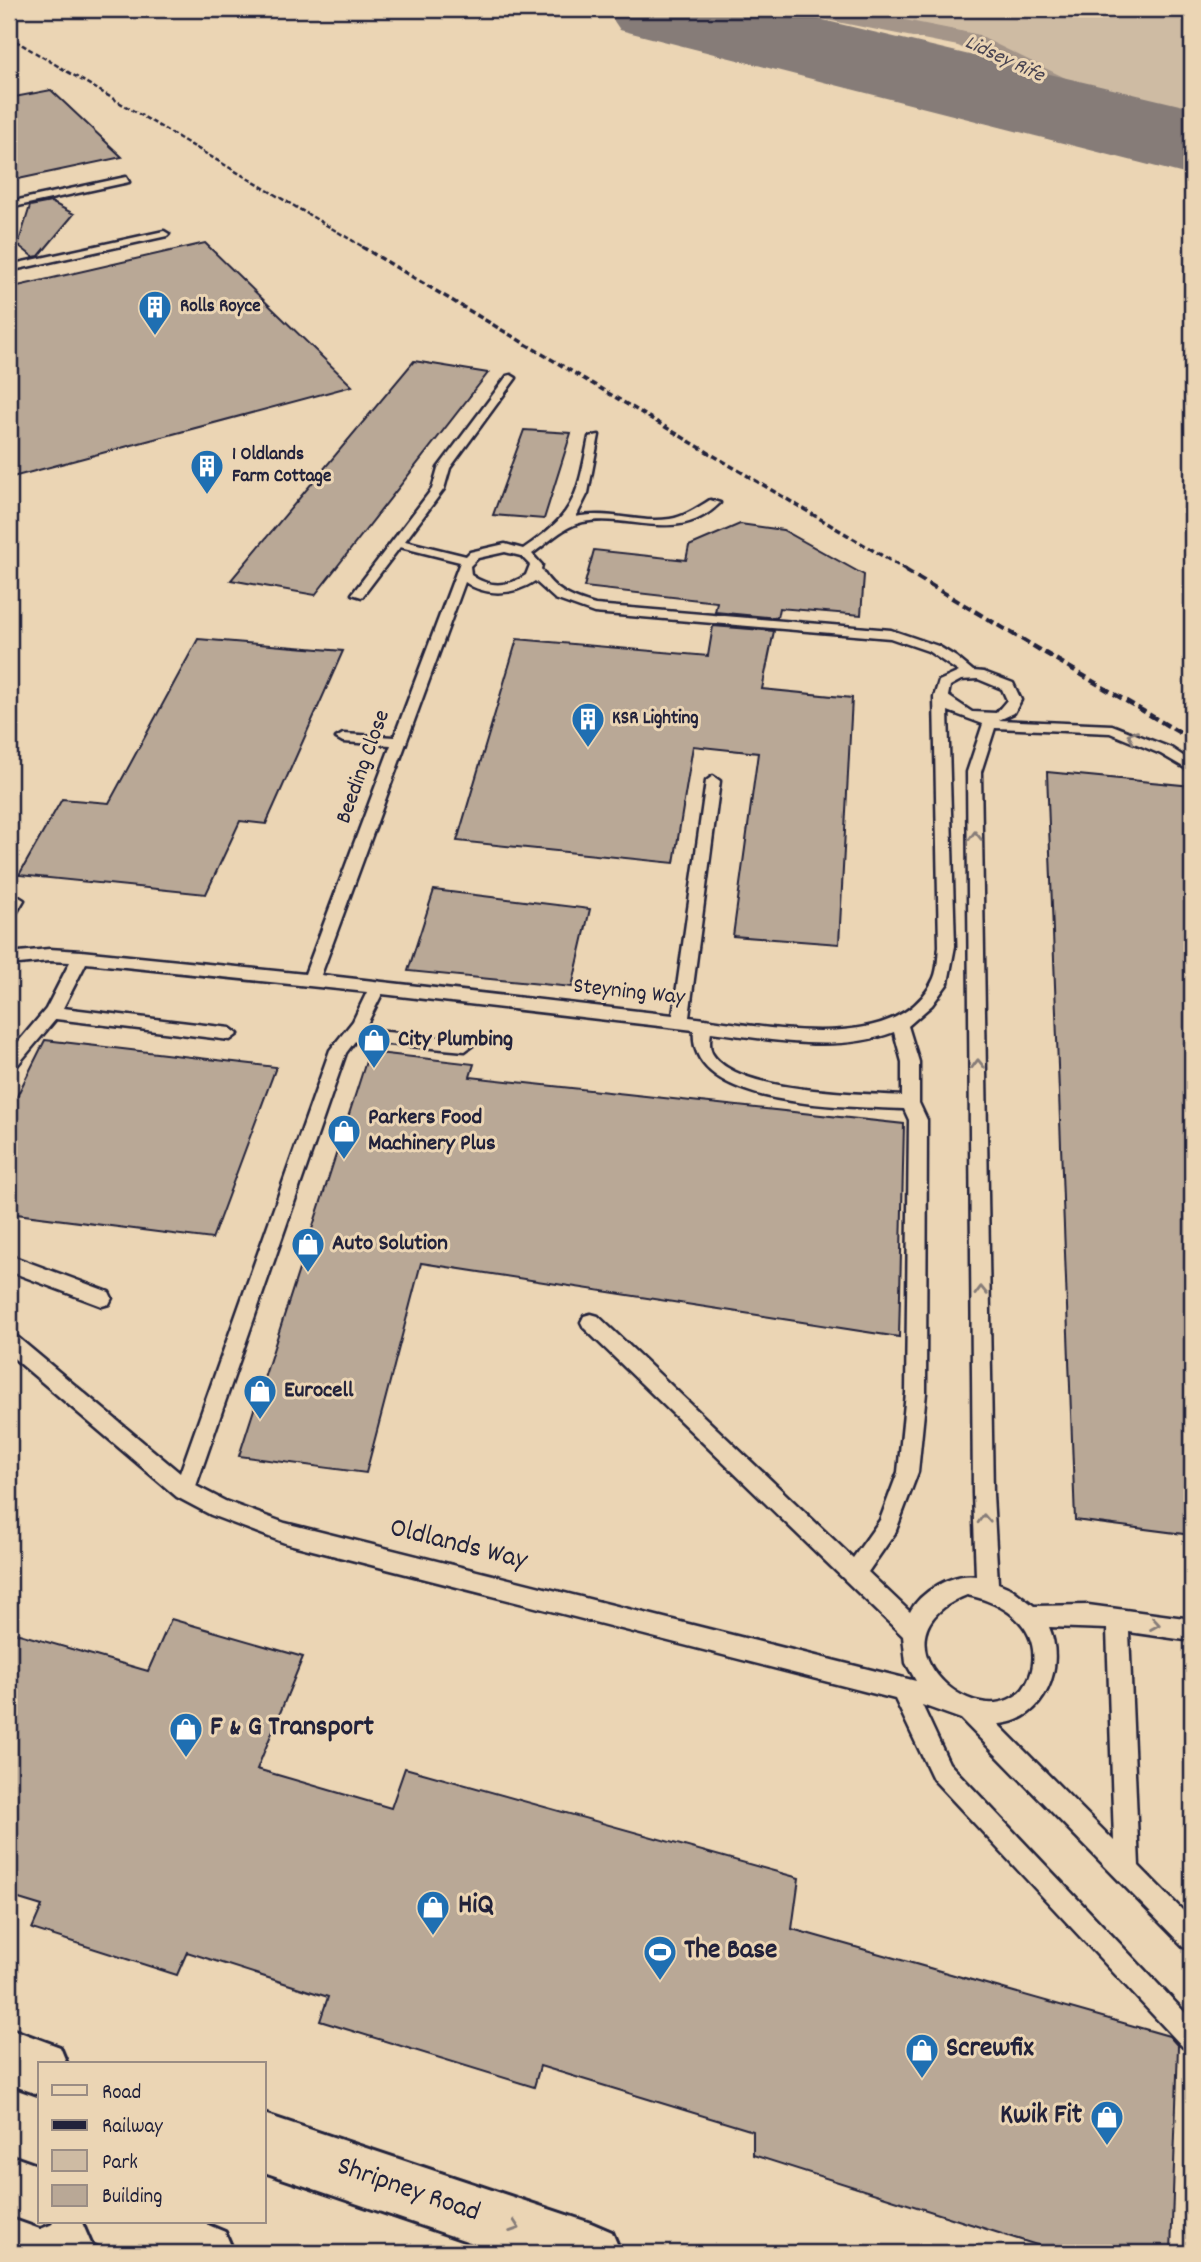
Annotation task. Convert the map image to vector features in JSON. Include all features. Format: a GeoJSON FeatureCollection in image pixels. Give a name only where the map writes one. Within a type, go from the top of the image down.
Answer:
{"type":"FeatureCollection","features":[{"type":"Feature","properties":{"kind":"main road"},"geometry":{"type":"LineString","coordinates":[[9,2056],[38,2066]]}},
{"type":"Feature","properties":{"kind":"main road","name":"Shripney Road"},"geometry":{"type":"LineString","coordinates":[[266,2144],[591,2253]]}},
{"type":"Feature","properties":{"kind":"main road"},"geometry":{"type":"LineString","coordinates":[[121,2224],[204,2253]]}},
{"type":"Feature","properties":{"kind":"lane"},"geometry":{"type":"LineString","coordinates":[[9,205],[126,180]]}},
{"type":"Feature","properties":{"kind":"lane"},"geometry":{"type":"LineString","coordinates":[[9,268],[164,234]]}},
{"type":"Feature","properties":{"kind":"lane"},"geometry":{"type":"LineString","coordinates":[[358,594],[438,489],[444,468],[511,378]]}},
{"type":"Feature","properties":{"kind":"lane"},"geometry":{"type":"LineString","coordinates":[[568,523],[581,502],[596,437]]}},
{"type":"Feature","properties":{"kind":"lane"},"geometry":{"type":"LineString","coordinates":[[525,554],[568,523],[585,517],[666,523],[684,519],[714,503]]}},
{"type":"Feature","properties":{"kind":"lane"},"geometry":{"type":"LineString","coordinates":[[397,543],[465,565],[494,549],[525,554],[532,558],[542,584],[554,595],[594,609],[891,634],[937,648],[956,660],[969,674],[1000,681],[1012,693],[1012,706],[1007,712],[988,721],[974,772],[983,1494],[987,1587],[958,1587],[932,1598],[920,1612],[913,1630],[591,1322]]}},
{"type":"Feature","properties":{"kind":"lane"},"geometry":{"type":"LineString","coordinates":[[465,565],[465,576],[480,586],[503,589],[525,583],[536,571]]}},
{"type":"Feature","properties":{"kind":"lane","name":"Beeding Close"},"geometry":{"type":"LineString","coordinates":[[311,980],[397,741],[465,565]]}},
{"type":"Feature","properties":{"kind":"lane"},"geometry":{"type":"LineString","coordinates":[[969,674],[944,684],[941,697],[953,710],[963,715],[988,721],[1112,729],[1166,751],[1192,768]]}},
{"type":"Feature","properties":{"kind":"lane","name":"Steyning Way"},"geometry":{"type":"LineString","coordinates":[[9,959],[49,955],[82,957],[311,980],[817,1038],[868,1035],[898,1023],[926,1001],[942,979],[947,946],[941,697]]}},
{"type":"Feature","properties":{"kind":"lane"},"geometry":{"type":"LineString","coordinates":[[343,738],[397,741]]}},
{"type":"Feature","properties":{"kind":"lane"},"geometry":{"type":"LineString","coordinates":[[680,1022],[713,781]]}},
{"type":"Feature","properties":{"kind":"lane"},"geometry":{"type":"LineString","coordinates":[[9,1064],[52,1013],[82,957]]}},
{"type":"Feature","properties":{"kind":"lane"},"geometry":{"type":"LineString","coordinates":[[184,1490],[338,1051],[360,1024],[377,988]]}},
{"type":"Feature","properties":{"kind":"lane"},"geometry":{"type":"LineString","coordinates":[[52,1013],[230,1034]]}},
{"type":"Feature","properties":{"kind":"lane"},"geometry":{"type":"LineString","coordinates":[[853,1575],[888,1526],[908,1472],[916,1393],[918,1120],[910,1103],[913,1064],[898,1023]]}},
{"type":"Feature","properties":{"kind":"lane"},"geometry":{"type":"LineString","coordinates":[[703,1025],[701,1045],[705,1059],[741,1084],[772,1092],[910,1103]]}},
{"type":"Feature","properties":{"kind":"lane"},"geometry":{"type":"LineString","coordinates":[[351,1035],[465,1045]]}},
{"type":"Feature","properties":{"kind":"lane"},"geometry":{"type":"LineString","coordinates":[[9,1263],[102,1298]]}},
{"type":"Feature","properties":{"kind":"lane","name":"Oldlands Way"},"geometry":{"type":"LineString","coordinates":[[9,1342],[184,1490],[218,1508],[285,1534],[945,1700],[970,1712],[993,1714],[1014,1709],[1031,1697],[1042,1680],[1045,1659],[1042,1637],[1031,1617],[1004,1594],[987,1587]]}},
{"type":"Feature","properties":{"kind":"lane"},"geometry":{"type":"LineString","coordinates":[[1031,1617],[1088,1616],[1192,1630]]}},
{"type":"Feature","properties":{"kind":"lane"},"geometry":{"type":"LineString","coordinates":[[1118,1620],[1127,1871]]}},
{"type":"Feature","properties":{"kind":"lane","name":"Oldlands Way"},"geometry":{"type":"LineString","coordinates":[[913,1630],[913,1649],[919,1668],[930,1685],[945,1700]]}},
{"type":"Feature","properties":{"kind":"lane"},"geometry":{"type":"LineString","coordinates":[[903,1690],[941,1771],[1192,2038]]}},
{"type":"Feature","properties":{"kind":"lane"},"geometry":{"type":"LineString","coordinates":[[970,1712],[1192,1937]]}},
{"type":"Feature","properties":{"kind":"green space"},"geometry":{"type":"Polygon","coordinates":[[[837,9],[1192,9],[1192,118],[1081,89],[1008,55],[978,36],[837,9]]]}},
{"type":"Feature","properties":{"kind":"building"},"geometry":{"type":"Polygon","coordinates":[[[51,90],[122,157],[9,181],[9,98],[51,90]]]}},
{"type":"Feature","properties":{"kind":"building"},"geometry":{"type":"Polygon","coordinates":[[[51,202],[74,214],[39,256],[33,257],[18,245],[30,206],[51,202]]]}},
{"type":"Feature","properties":{"kind":"building","name":"Rolls Royce"},"geometry":{"type":"Polygon","coordinates":[[[205,243],[352,386],[9,478],[9,288],[205,243]]]}},
{"type":"Feature","properties":{"kind":"building"},"geometry":{"type":"Polygon","coordinates":[[[414,361],[488,373],[315,595],[231,580],[414,361]]]}},
{"type":"Feature","properties":{"kind":"building"},"geometry":{"type":"Polygon","coordinates":[[[524,430],[571,433],[544,519],[493,515],[524,430]]]}},
{"type":"Feature","properties":{"kind":"building"},"geometry":{"type":"Polygon","coordinates":[[[740,524],[783,530],[864,575],[861,615],[779,608],[777,618],[715,612],[717,602],[584,587],[594,550],[686,560],[689,546],[740,524]]]}},
{"type":"Feature","properties":{"kind":"building","name":"KSR Lighting"},"geometry":{"type":"Polygon","coordinates":[[[713,626],[774,631],[762,689],[852,698],[839,944],[733,936],[758,753],[693,746],[674,863],[457,841],[517,639],[708,656],[713,626]]]}},
{"type":"Feature","properties":{"kind":"building"},"geometry":{"type":"Polygon","coordinates":[[[198,639],[343,651],[266,824],[240,821],[206,894],[19,875],[62,799],[109,803],[198,639]]]}},
{"type":"Feature","properties":{"kind":"building"},"geometry":{"type":"Polygon","coordinates":[[[1047,772],[1192,786],[1192,1535],[1075,1520],[1047,772]]]}},
{"type":"Feature","properties":{"kind":"building"},"geometry":{"type":"Polygon","coordinates":[[[434,890],[590,909],[572,987],[408,971],[434,890]]]}},
{"type":"Feature","properties":{"kind":"building"},"geometry":{"type":"Polygon","coordinates":[[[45,1040],[276,1067],[212,1239],[9,1213],[9,1112],[45,1040]]]}},
{"type":"Feature","properties":{"kind":"building"},"geometry":{"type":"Polygon","coordinates":[[[369,1052],[474,1064],[470,1077],[904,1124],[899,1337],[421,1263],[366,1473],[239,1456],[369,1052]]]}},
{"type":"Feature","properties":{"kind":"building"},"geometry":{"type":"Polygon","coordinates":[[[171,1619],[303,1657],[257,1769],[391,1808],[405,1768],[799,1878],[792,1929],[1169,2036],[1178,2046],[1171,2253],[1062,2253],[753,2155],[753,2131],[540,2066],[534,2087],[320,2021],[328,1997],[187,1952],[177,1975],[32,1929],[42,1906],[9,1896],[9,1631],[148,1671],[171,1619]]]}},
{"type":"Feature","properties":{"kind":"waterway","name":"Lidsey Rife"},"geometry":{"type":"LineString","coordinates":[[812,9],[966,40],[1074,93],[1192,124]]}},
{"type":"Feature","properties":{"kind":"runway"},"geometry":{"type":"LineString","coordinates":[[655,9],[1192,142]]}},
{"type":"Feature","properties":{"kind":"railway"},"geometry":{"type":"LineString","coordinates":[[9,37],[365,248]]}},
{"type":"Feature","properties":{"kind":"railway"},"geometry":{"type":"LineString","coordinates":[[362,247],[908,571]]}},
{"type":"Feature","properties":{"kind":"railway"},"geometry":{"type":"LineString","coordinates":[[905,570],[1192,740]]}},
{"type":"Feature","properties":{"kind":"place","name":"Rolls Royce"},"geometry":{"type":"Point","coordinates":[155,337]}},
{"type":"Feature","properties":{"kind":"place","name":"1 Oldlands Farm Cottage"},"geometry":{"type":"Point","coordinates":[207,496]}},
{"type":"Feature","properties":{"kind":"place","name":"KSR Lighting"},"geometry":{"type":"Point","coordinates":[588,749]}},
{"type":"Feature","properties":{"kind":"place","name":"City Plumbing"},"geometry":{"type":"Point","coordinates":[374,1070]}},
{"type":"Feature","properties":{"kind":"place","name":"Parkers Food Machinery Plus"},"geometry":{"type":"Point","coordinates":[344,1161]}},
{"type":"Feature","properties":{"kind":"place","name":"Auto Solution"},"geometry":{"type":"Point","coordinates":[308,1274]}},
{"type":"Feature","properties":{"kind":"place","name":"Eurocell"},"geometry":{"type":"Point","coordinates":[260,1421]}},
{"type":"Feature","properties":{"kind":"place","name":"F & G Transport"},"geometry":{"type":"Point","coordinates":[186,1759]}},
{"type":"Feature","properties":{"kind":"place","name":"HiQ"},"geometry":{"type":"Point","coordinates":[433,1937]}},
{"type":"Feature","properties":{"kind":"place","name":"The Base"},"geometry":{"type":"Point","coordinates":[660,1982]}},
{"type":"Feature","properties":{"kind":"place","name":"Screwfix"},"geometry":{"type":"Point","coordinates":[922,2080]}},
{"type":"Feature","properties":{"kind":"place","name":"Kwik Fit"},"geometry":{"type":"Point","coordinates":[1107,2147]}}]}
